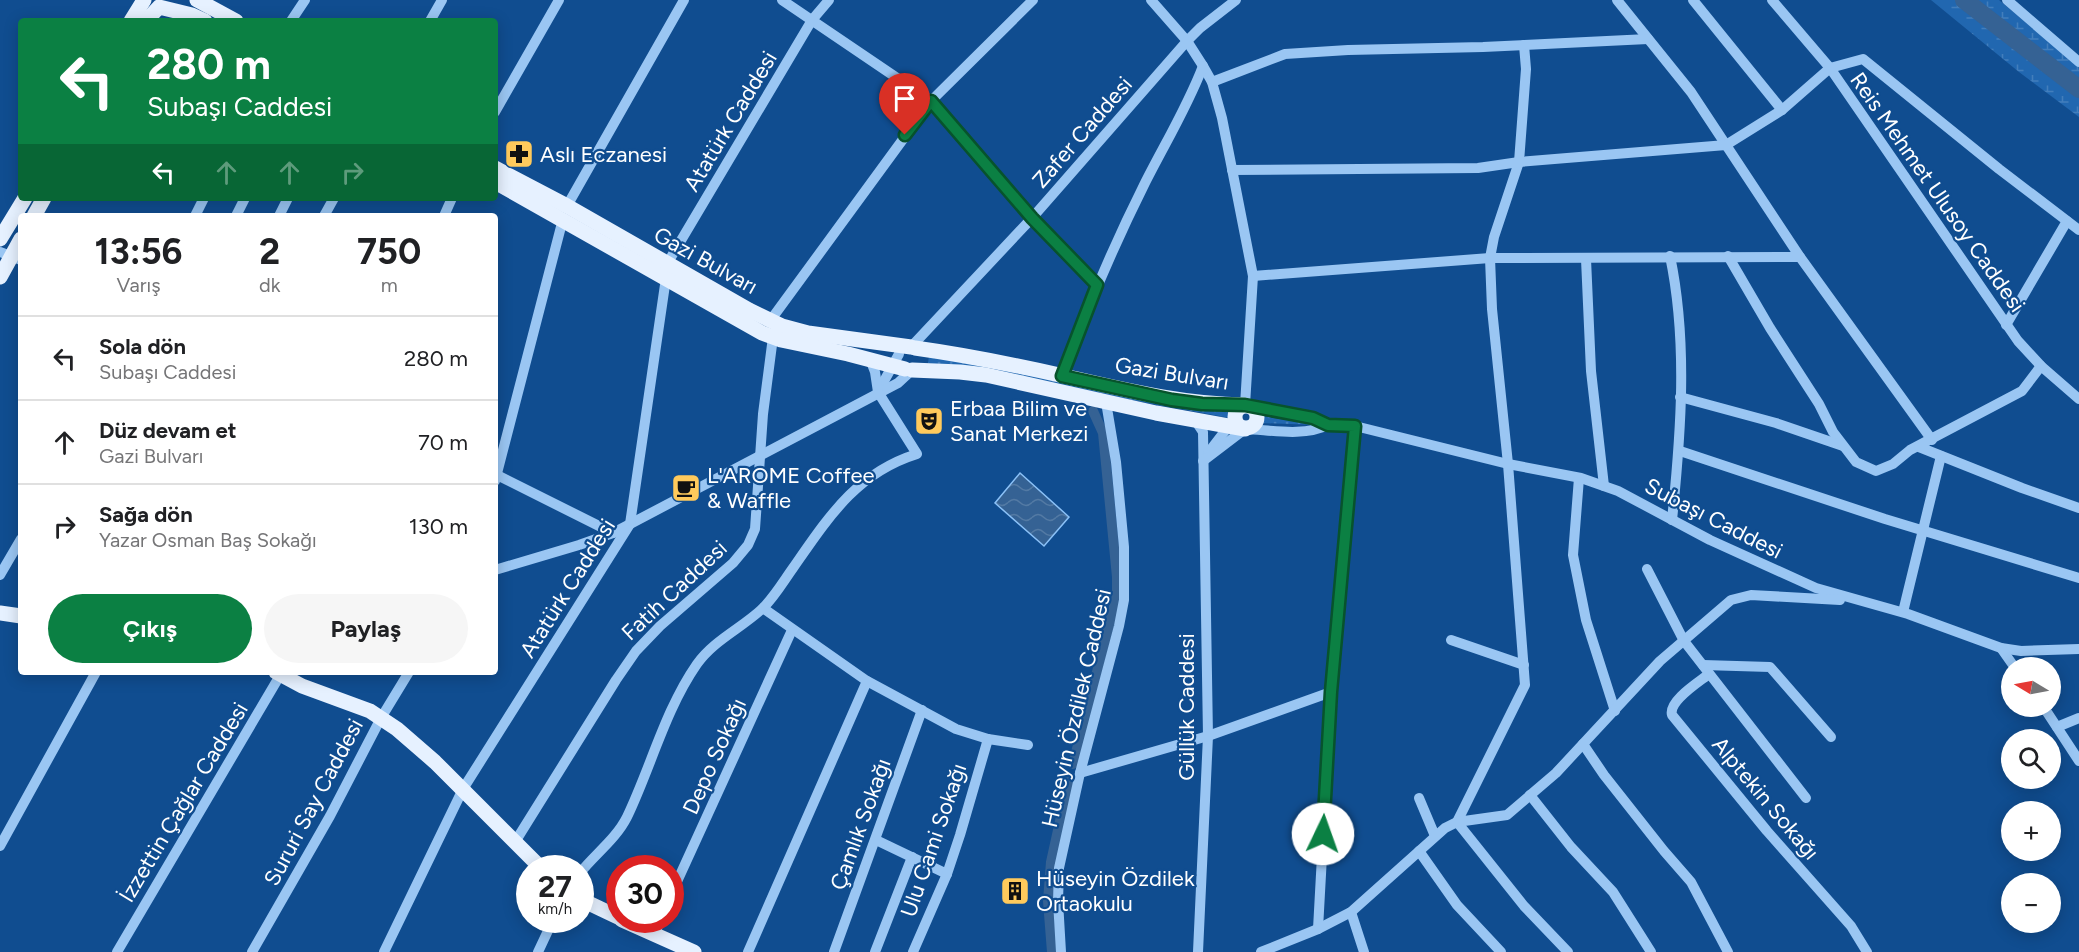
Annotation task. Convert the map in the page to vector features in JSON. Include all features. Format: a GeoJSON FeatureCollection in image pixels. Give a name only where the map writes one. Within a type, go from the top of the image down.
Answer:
{"type":"FeatureCollection","features":[{"type":"Feature","properties":{"kind":"main road"},"geometry":{"type":"LineString","coordinates":[[151,3],[168,6],[174,0]]}},
{"type":"Feature","properties":{"kind":"main road"},"geometry":{"type":"LineString","coordinates":[[197,0],[230,18]]}},
{"type":"Feature","properties":{"kind":"main road"},"geometry":{"type":"LineString","coordinates":[[134,18],[151,3]]}},
{"type":"Feature","properties":{"kind":"main road"},"geometry":{"type":"LineString","coordinates":[[147,18],[151,3]]}},
{"type":"Feature","properties":{"kind":"main road"},"geometry":{"type":"LineString","coordinates":[[151,3],[198,18]]}},
{"type":"Feature","properties":{"kind":"main road","name":"Gazi Bulvarı"},"geometry":{"type":"LineString","coordinates":[[498,170],[565,213],[666,271],[745,324],[773,338],[870,359],[1000,363],[1172,400],[1249,406]]}},
{"type":"Feature","properties":{"kind":"main road","name":"Gazi Bulvarı"},"geometry":{"type":"LineString","coordinates":[[498,183],[565,213]]}},
{"type":"Feature","properties":{"kind":"main road"},"geometry":{"type":"LineString","coordinates":[[0,240],[23,201]]}},
{"type":"Feature","properties":{"kind":"main road"},"geometry":{"type":"LineString","coordinates":[[0,277],[11,256]]}},
{"type":"Feature","properties":{"kind":"main road","name":"Gazi Bulvarı"},"geometry":{"type":"LineString","coordinates":[[666,271],[770,321],[960,372],[986,375],[1195,420],[1236,424],[1238,408],[1249,406]]}},
{"type":"Feature","properties":{"kind":"main road"},"geometry":{"type":"LineString","coordinates":[[0,614],[18,616]]}},
{"type":"Feature","properties":{"kind":"main road"},"geometry":{"type":"LineString","coordinates":[[283,675],[302,686],[356,705],[381,718],[435,762],[528,855]]}},
{"type":"Feature","properties":{"kind":"main road"},"geometry":{"type":"LineString","coordinates":[[654,934],[694,952]]}},
{"type":"Feature","properties":{"kind":"street"},"geometry":{"type":"LineString","coordinates":[[293,18],[305,0]]}},
{"type":"Feature","properties":{"kind":"street"},"geometry":{"type":"LineString","coordinates":[[432,18],[442,0]]}},
{"type":"Feature","properties":{"kind":"street"},"geometry":{"type":"LineString","coordinates":[[498,107],[559,0]]}},
{"type":"Feature","properties":{"kind":"street"},"geometry":{"type":"LineString","coordinates":[[498,469],[565,213],[684,0]]}},
{"type":"Feature","properties":{"kind":"street"},"geometry":{"type":"LineString","coordinates":[[782,0],[931,101],[1032,218],[1097,285]]}},
{"type":"Feature","properties":{"kind":"street","name":"Atatürk Caddesi"},"geometry":{"type":"LineString","coordinates":[[384,952],[463,789],[630,524],[666,271],[812,20],[830,0]]}},
{"type":"Feature","properties":{"kind":"street"},"geometry":{"type":"LineString","coordinates":[[770,321],[931,101],[1033,0]]}},
{"type":"Feature","properties":{"kind":"street"},"geometry":{"type":"LineString","coordinates":[[1151,0],[1187,41],[1203,66],[1212,82],[1222,118],[1253,276],[1249,406]]}},
{"type":"Feature","properties":{"kind":"street","name":"Zafer Caddesi"},"geometry":{"type":"LineString","coordinates":[[906,359],[1187,41],[1205,23],[1236,0]]}},
{"type":"Feature","properties":{"kind":"street"},"geometry":{"type":"LineString","coordinates":[[1617,0],[1690,92],[1800,256],[1932,440]]}},
{"type":"Feature","properties":{"kind":"street"},"geometry":{"type":"LineString","coordinates":[[1693,0],[1782,110]]}},
{"type":"Feature","properties":{"kind":"street","name":"Reis Mehmet Ulusoy Caddesi"},"geometry":{"type":"LineString","coordinates":[[1772,0],[1830,68],[2006,325],[2029,354],[2079,399]]}},
{"type":"Feature","properties":{"kind":"street"},"geometry":{"type":"LineString","coordinates":[[2007,0],[2079,62]]}},
{"type":"Feature","properties":{"kind":"street"},"geometry":{"type":"LineString","coordinates":[[1212,82],[1285,54],[1648,39]]}},
{"type":"Feature","properties":{"kind":"street"},"geometry":{"type":"LineString","coordinates":[[1457,822],[1525,685],[1508,464],[1492,309],[1490,258],[1494,237],[1519,162],[1526,69],[1524,45]]}},
{"type":"Feature","properties":{"kind":"street"},"geometry":{"type":"LineString","coordinates":[[1232,170],[1478,168],[1519,162],[1726,145],[1782,110],[1830,68],[1863,59],[1871,63],[2000,169],[2079,230]]}},
{"type":"Feature","properties":{"kind":"street"},"geometry":{"type":"LineString","coordinates":[[1062,376],[1097,285],[1143,186],[1189,100],[1203,66]]}},
{"type":"Feature","properties":{"kind":"street"},"geometry":{"type":"LineString","coordinates":[[2006,325],[2067,221]]}},
{"type":"Feature","properties":{"kind":"street"},"geometry":{"type":"LineString","coordinates":[[1670,256],[1676,287],[1680,397],[1680,451],[1672,520]]}},
{"type":"Feature","properties":{"kind":"street"},"geometry":{"type":"LineString","coordinates":[[1728,256],[1770,328],[1819,404],[1833,432],[1856,462],[1876,471],[1893,464],[1910,450],[2022,391],[2041,366]]}},
{"type":"Feature","properties":{"kind":"street"},"geometry":{"type":"LineString","coordinates":[[1253,276],[1490,258],[1800,256]]}},
{"type":"Feature","properties":{"kind":"street"},"geometry":{"type":"LineString","coordinates":[[1586,259],[1591,371],[1604,486]]}},
{"type":"Feature","properties":{"kind":"street","name":"Fatih Caddesi"},"geometry":{"type":"LineString","coordinates":[[515,842],[631,657],[660,626],[733,563],[748,545],[757,518],[759,456],[773,338]]}},
{"type":"Feature","properties":{"kind":"street"},"geometry":{"type":"LineString","coordinates":[[594,858],[627,818],[658,740],[696,666],[706,653],[763,608],[828,518],[849,495],[883,467],[896,460],[917,454],[878,392],[870,359]]}},
{"type":"Feature","properties":{"kind":"street"},"geometry":{"type":"LineString","coordinates":[[878,392],[906,359]]}},
{"type":"Feature","properties":{"kind":"street"},"geometry":{"type":"LineString","coordinates":[[498,569],[579,546],[630,524],[898,383],[906,359]]}},
{"type":"Feature","properties":{"kind":"street"},"geometry":{"type":"LineString","coordinates":[[1680,397],[1776,423],[1844,447]]}},
{"type":"Feature","properties":{"kind":"street","name":"Hüseyin Özdilek Caddesi"},"geometry":{"type":"LineString","coordinates":[[1061,952],[1058,875],[1080,772],[1124,600],[1124,547],[1116,462],[1106,402]]}},
{"type":"Feature","properties":{"kind":"street","name":"Subaşı Caddesi"},"geometry":{"type":"LineString","coordinates":[[1249,406],[1313,418],[1328,425],[1355,426],[1508,464],[1580,478],[1604,486],[1788,577],[1856,600],[1902,612],[2001,648],[2021,651],[2079,649]]}},
{"type":"Feature","properties":{"kind":"street","name":"Güllük Caddesi"},"geometry":{"type":"LineString","coordinates":[[1195,420],[1203,432],[1208,736],[1198,952]]}},
{"type":"Feature","properties":{"kind":"street"},"geometry":{"type":"LineString","coordinates":[[1203,461],[1236,424]]}},
{"type":"Feature","properties":{"kind":"street"},"geometry":{"type":"LineString","coordinates":[[1203,461],[1236,424]]}},
{"type":"Feature","properties":{"kind":"street","name":"Subaşı Caddesi"},"geometry":{"type":"LineString","coordinates":[[1236,424],[1304,432],[1328,425]]}},
{"type":"Feature","properties":{"kind":"street"},"geometry":{"type":"LineString","coordinates":[[1318,929],[1331,692],[1355,426]]}},
{"type":"Feature","properties":{"kind":"street"},"geometry":{"type":"LineString","coordinates":[[1919,447],[2079,508]]}},
{"type":"Feature","properties":{"kind":"street"},"geometry":{"type":"LineString","coordinates":[[1680,451],[1885,519],[2079,578]]}},
{"type":"Feature","properties":{"kind":"street"},"geometry":{"type":"LineString","coordinates":[[1902,612],[1941,456]]}},
{"type":"Feature","properties":{"kind":"street"},"geometry":{"type":"LineString","coordinates":[[498,478],[613,532]]}},
{"type":"Feature","properties":{"kind":"street"},"geometry":{"type":"LineString","coordinates":[[1580,478],[1573,555],[1586,620],[1615,711]]}},
{"type":"Feature","properties":{"kind":"street"},"geometry":{"type":"LineString","coordinates":[[0,575],[18,544]]}},
{"type":"Feature","properties":{"kind":"street"},"geometry":{"type":"LineString","coordinates":[[1647,569],[1684,640],[1806,798]]}},
{"type":"Feature","properties":{"kind":"street"},"geometry":{"type":"LineString","coordinates":[[1261,952],[1318,929],[1351,912],[1435,836],[1457,822],[1507,814],[1556,772],[1660,661],[1731,600],[1751,595],[1856,600]]}},
{"type":"Feature","properties":{"kind":"street"},"geometry":{"type":"LineString","coordinates":[[763,608],[867,681],[956,729],[987,740],[1028,745]]}},
{"type":"Feature","properties":{"kind":"street","name":"Depo Sokağı"},"geometry":{"type":"LineString","coordinates":[[684,866],[792,630]]}},
{"type":"Feature","properties":{"kind":"street"},"geometry":{"type":"LineString","coordinates":[[1450,640],[1524,665]]}},
{"type":"Feature","properties":{"kind":"street"},"geometry":{"type":"LineString","coordinates":[[2001,648],[2007,657]]}},
{"type":"Feature","properties":{"kind":"street"},"geometry":{"type":"LineString","coordinates":[[1706,669],[1770,667],[1831,737]]}},
{"type":"Feature","properties":{"kind":"street","name":"Alptekin Sokağı"},"geometry":{"type":"LineString","coordinates":[[1706,669],[1671,707],[1672,715],[1767,831],[1845,918],[1867,952]]}},
{"type":"Feature","properties":{"kind":"street"},"geometry":{"type":"LineString","coordinates":[[0,846],[94,675]]}},
{"type":"Feature","properties":{"kind":"street","name":"İzzettin Çağlar Caddesi"},"geometry":{"type":"LineString","coordinates":[[117,952],[278,675]]}},
{"type":"Feature","properties":{"kind":"street","name":"Sururi Say Caddesi"},"geometry":{"type":"LineString","coordinates":[[252,952],[330,816],[381,718],[407,675]]}},
{"type":"Feature","properties":{"kind":"street"},"geometry":{"type":"LineString","coordinates":[[748,952],[867,681]]}},
{"type":"Feature","properties":{"kind":"street"},"geometry":{"type":"LineString","coordinates":[[1080,772],[1208,736],[1331,692]]}},
{"type":"Feature","properties":{"kind":"street","name":"Çamlık Sokağı"},"geometry":{"type":"LineString","coordinates":[[834,952],[922,710]]}},
{"type":"Feature","properties":{"kind":"street"},"geometry":{"type":"LineString","coordinates":[[2050,717],[2079,761]]}},
{"type":"Feature","properties":{"kind":"street"},"geometry":{"type":"LineString","coordinates":[[2057,727],[2079,718]]}},
{"type":"Feature","properties":{"kind":"street","name":"Ulu Cami Sokağı"},"geometry":{"type":"LineString","coordinates":[[913,952],[947,874],[987,740]]}},
{"type":"Feature","properties":{"kind":"street"},"geometry":{"type":"LineString","coordinates":[[1583,744],[1604,775],[1691,882],[1728,952]]}},
{"type":"Feature","properties":{"kind":"street"},"geometry":{"type":"LineString","coordinates":[[1530,795],[1571,847],[1613,892],[1651,952]]}},
{"type":"Feature","properties":{"kind":"street"},"geometry":{"type":"LineString","coordinates":[[1419,798],[1435,836]]}},
{"type":"Feature","properties":{"kind":"street"},"geometry":{"type":"LineString","coordinates":[[1457,822],[1524,906],[1568,952]]}},
{"type":"Feature","properties":{"kind":"street"},"geometry":{"type":"LineString","coordinates":[[876,840],[947,874]]}},
{"type":"Feature","properties":{"kind":"street"},"geometry":{"type":"LineString","coordinates":[[1419,851],[1457,905],[1502,952]]}},
{"type":"Feature","properties":{"kind":"street"},"geometry":{"type":"LineString","coordinates":[[875,952],[912,857]]}},
{"type":"Feature","properties":{"kind":"street"},"geometry":{"type":"LineString","coordinates":[[1351,912],[1364,952]]}},
{"type":"Feature","properties":{"kind":"street"},"geometry":{"type":"LineString","coordinates":[[537,952],[546,933]]}},
{"type":"Feature","properties":{"kind":"green space"},"geometry":{"type":"Polygon","coordinates":[[[1931,0],[1999,0],[2079,67],[2079,117],[2019,72],[1931,0]]]}},
{"type":"Feature","properties":{"kind":"green space"},"geometry":{"type":"Polygon","coordinates":[[[929,356],[1230,412],[1230,418],[928,363],[929,356]]]}},
{"type":"Feature","properties":{"kind":"green space"},"geometry":{"type":"Polygon","coordinates":[[[1261,416],[1318,425],[1260,423],[1261,416]]]}},
{"type":"Feature","properties":{"kind":"water"},"geometry":{"type":"Polygon","coordinates":[[[1020,473],[1069,517],[1044,546],[995,503],[1020,473]]]}},
{"type":"Feature","properties":{"kind":"waterway"},"geometry":{"type":"LineString","coordinates":[[1964,0],[2079,89]]}},
{"type":"Feature","properties":{"kind":"waterway"},"geometry":{"type":"LineString","coordinates":[[1073,764],[1117,595],[1103,433],[1093,411]]}},
{"type":"Feature","properties":{"kind":"waterway"},"geometry":{"type":"LineString","coordinates":[[1052,952],[1048,901],[1051,862],[1069,780]]}},
{"type":"Feature","properties":{"kind":"place","name":"Aslı Eczanesi"},"geometry":{"type":"Point","coordinates":[519,154]}},
{"type":"Feature","properties":{"kind":"place","name":"Erbaa Bilim ve Sanat Merkezi"},"geometry":{"type":"Point","coordinates":[929,421]}},
{"type":"Feature","properties":{"kind":"place","name":"L'AROME Coffee & Waffle"},"geometry":{"type":"Point","coordinates":[686,488]}},
{"type":"Feature","properties":{"kind":"place","name":"Hüseyin Özdilek Ortaokulu"},"geometry":{"type":"Point","coordinates":[1015,891]}},
{"type":"Feature","properties":{"kind":"route"},"geometry":{"type":"LineString","coordinates":[[905,135],[931,101],[1032,218],[1097,285],[1062,376],[1172,400],[1202,404],[1245,405],[1313,418],[1328,425],[1355,426],[1331,692],[1323,834]]}}]}
